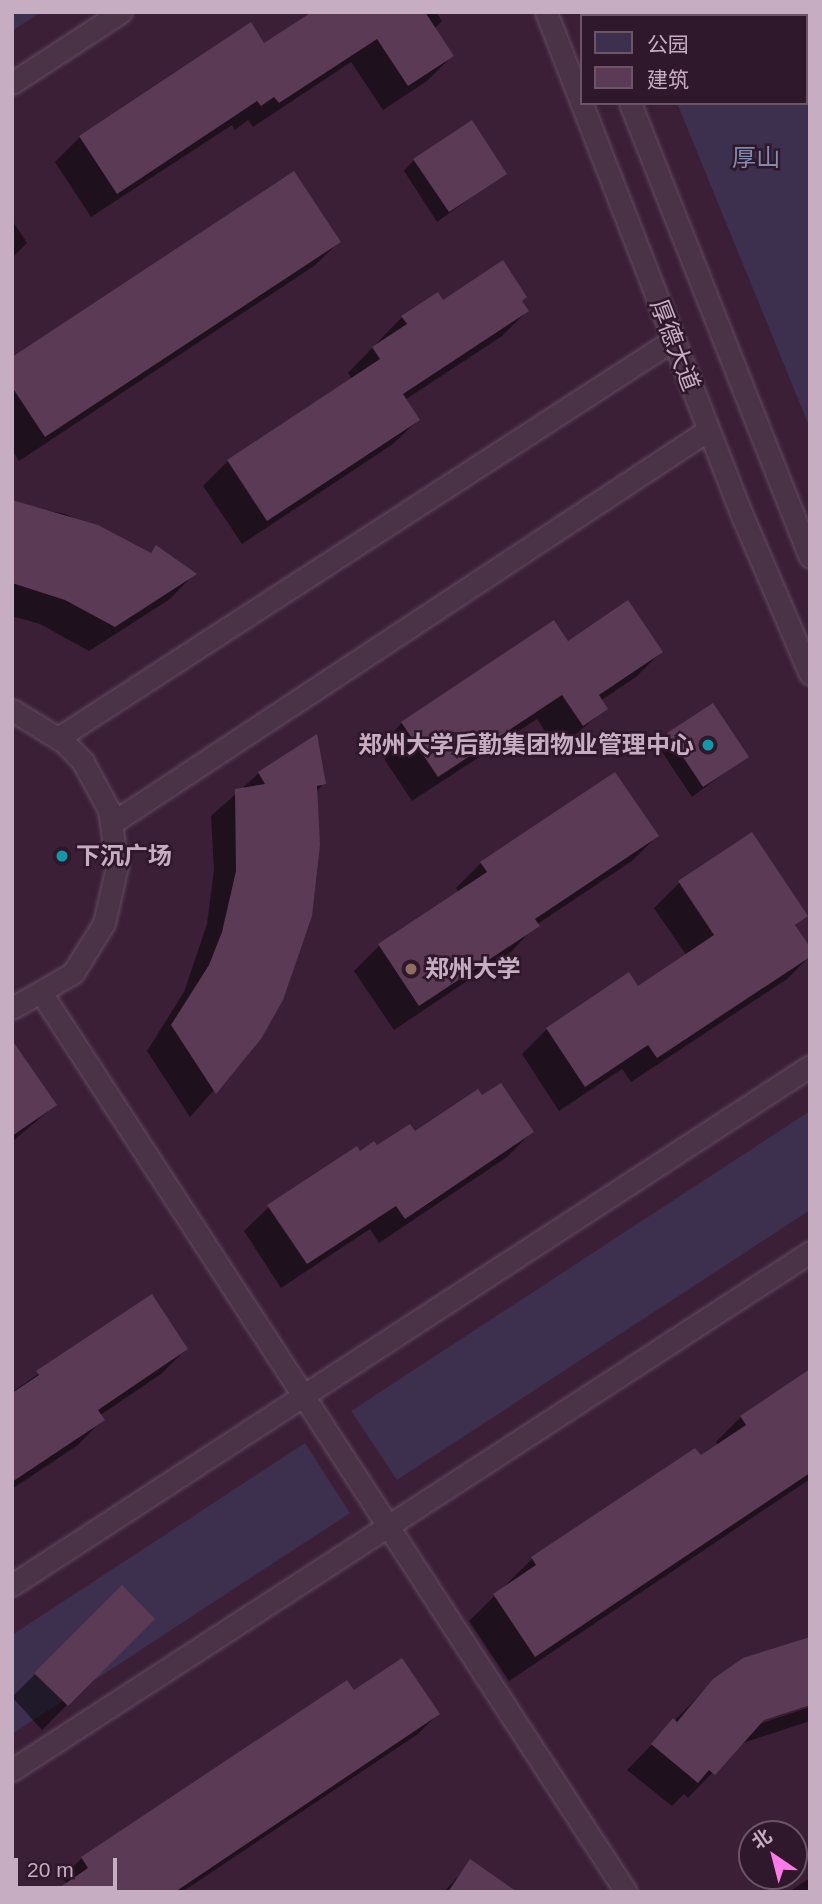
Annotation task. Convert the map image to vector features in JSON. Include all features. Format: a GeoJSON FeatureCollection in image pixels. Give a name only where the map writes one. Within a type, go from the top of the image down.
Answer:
{"type":"FeatureCollection","features":[{"type":"Feature","properties":{"kind":"lane"},"geometry":{"type":"LineString","coordinates":[[12,83],[121,12]]}},
{"type":"Feature","properties":{"kind":"lane","name":"厚德大道"},"geometry":{"type":"LineString","coordinates":[[546,12],[580,100]]}},
{"type":"Feature","properties":{"kind":"lane","name":"厚德大道"},"geometry":{"type":"LineString","coordinates":[[582,105],[708,430],[810,674]]}},
{"type":"Feature","properties":{"kind":"lane","name":"厚德大道"},"geometry":{"type":"LineString","coordinates":[[631,105],[810,557]]}},
{"type":"Feature","properties":{"kind":"lane"},"geometry":{"type":"LineString","coordinates":[[58,738],[673,340]]}},
{"type":"Feature","properties":{"kind":"lane"},"geometry":{"type":"LineString","coordinates":[[112,823],[708,430]]}},
{"type":"Feature","properties":{"kind":"lane"},"geometry":{"type":"LineString","coordinates":[[12,710],[58,738],[83,762],[112,823],[117,866],[104,923],[73,973],[42,994],[12,1008]]}},
{"type":"Feature","properties":{"kind":"lane"},"geometry":{"type":"LineString","coordinates":[[42,994],[626,1892]]}},
{"type":"Feature","properties":{"kind":"lane"},"geometry":{"type":"LineString","coordinates":[[12,1585],[810,1066]]}},
{"type":"Feature","properties":{"kind":"lane"},"geometry":{"type":"LineString","coordinates":[[12,1770],[810,1252]]}},
{"type":"Feature","properties":{"kind":"green space"},"geometry":{"type":"Polygon","coordinates":[[[12,12],[41,12],[12,31],[12,12]]]}},
{"type":"Feature","properties":{"kind":"green space","name":"厚山"},"geometry":{"type":"Polygon","coordinates":[[[643,12],[810,12],[810,428],[678,105],[808,105],[808,14],[643,12]]]}},
{"type":"Feature","properties":{"kind":"green space"},"geometry":{"type":"Polygon","coordinates":[[[810,1111],[810,1210],[397,1480],[351,1411],[810,1111]]]}},
{"type":"Feature","properties":{"kind":"green space"},"geometry":{"type":"Polygon","coordinates":[[[305,1443],[350,1513],[12,1734],[12,1635],[305,1443]]]}},
{"type":"Feature","properties":{"kind":"building"},"geometry":{"type":"Polygon","coordinates":[[[312,12],[425,12],[454,56],[408,86],[377,39],[279,103],[274,97],[261,106],[257,101],[117,194],[79,136],[251,22],[264,43],[312,12]]]}},
{"type":"Feature","properties":{"kind":"building"},"geometry":{"type":"Polygon","coordinates":[[[472,120],[507,174],[449,212],[413,159],[472,120]]]}},
{"type":"Feature","properties":{"kind":"building"},"geometry":{"type":"Polygon","coordinates":[[[294,171],[341,242],[45,437],[12,387],[12,357],[294,171]]]}},
{"type":"Feature","properties":{"kind":"building"},"geometry":{"type":"Polygon","coordinates":[[[503,260],[527,297],[522,301],[529,311],[403,394],[420,420],[267,521],[227,460],[380,359],[372,347],[407,324],[401,316],[438,292],[443,300],[503,260]]]}},
{"type":"Feature","properties":{"kind":"building"},"geometry":{"type":"Polygon","coordinates":[[[12,500],[98,525],[151,553],[156,545],[197,574],[115,627],[65,600],[12,583],[12,500]]]}},
{"type":"Feature","properties":{"kind":"building"},"geometry":{"type":"Polygon","coordinates":[[[628,600],[663,652],[599,695],[608,709],[583,726],[562,695],[438,777],[401,722],[554,620],[568,641],[628,600]]]}},
{"type":"Feature","properties":{"kind":"building","name":"郑州大学后勤集团物业管理中心"},"geometry":{"type":"Polygon","coordinates":[[[713,703],[749,757],[703,787],[667,733],[713,703]]]}},
{"type":"Feature","properties":{"kind":"building"},"geometry":{"type":"Polygon","coordinates":[[[317,734],[326,784],[317,786],[320,845],[312,916],[283,1000],[261,1039],[216,1094],[171,1025],[209,965],[222,932],[236,871],[235,789],[265,784],[258,772],[317,734]]]}},
{"type":"Feature","properties":{"kind":"building"},"geometry":{"type":"Polygon","coordinates":[[[615,772],[659,836],[535,919],[540,926],[419,1006],[378,944],[487,872],[480,862],[615,772]]]}},
{"type":"Feature","properties":{"kind":"building"},"geometry":{"type":"Polygon","coordinates":[[[752,832],[808,916],[795,925],[810,947],[810,957],[657,1058],[648,1045],[585,1087],[546,1028],[629,972],[638,986],[714,935],[678,881],[752,832]]]}},
{"type":"Feature","properties":{"kind":"building"},"geometry":{"type":"Polygon","coordinates":[[[12,1040],[57,1105],[12,1136],[12,1040]]]}},
{"type":"Feature","properties":{"kind":"building"},"geometry":{"type":"Polygon","coordinates":[[[501,1083],[534,1132],[405,1219],[396,1206],[307,1264],[267,1205],[357,1146],[360,1151],[374,1141],[377,1145],[410,1124],[415,1131],[478,1089],[482,1095],[501,1083]]]}},
{"type":"Feature","properties":{"kind":"building"},"geometry":{"type":"Polygon","coordinates":[[[152,1294],[188,1349],[98,1410],[105,1420],[12,1482],[12,1393],[39,1375],[36,1371],[152,1294]]]}},
{"type":"Feature","properties":{"kind":"building"},"geometry":{"type":"Polygon","coordinates":[[[810,1369],[810,1473],[535,1657],[493,1594],[536,1565],[531,1557],[695,1448],[701,1455],[746,1425],[740,1416],[810,1369]]]}},
{"type":"Feature","properties":{"kind":"building"},"geometry":{"type":"Polygon","coordinates":[[[122,1585],[155,1619],[68,1706],[34,1673],[122,1585]]]}},
{"type":"Feature","properties":{"kind":"building"},"geometry":{"type":"Polygon","coordinates":[[[810,1637],[810,1705],[764,1720],[715,1775],[709,1770],[698,1783],[651,1744],[673,1718],[677,1722],[713,1679],[743,1658],[810,1637]]]}},
{"type":"Feature","properties":{"kind":"building"},"geometry":{"type":"Polygon","coordinates":[[[402,1658],[440,1714],[175,1892],[53,1892],[88,1868],[81,1857],[347,1680],[354,1690],[402,1658]]]}},
{"type":"Feature","properties":{"kind":"building"},"geometry":{"type":"Polygon","coordinates":[[[470,1859],[517,1892],[448,1892],[470,1859]]]}},
{"type":"Feature","properties":{"kind":"place","name":"郑州大学后勤集团物业管理中心"},"geometry":{"type":"Point","coordinates":[708,745]}},
{"type":"Feature","properties":{"kind":"place","name":"下沉广场"},"geometry":{"type":"Point","coordinates":[62,856]}},
{"type":"Feature","properties":{"kind":"place","name":"郑州大学"},"geometry":{"type":"Point","coordinates":[411,969]}}]}
